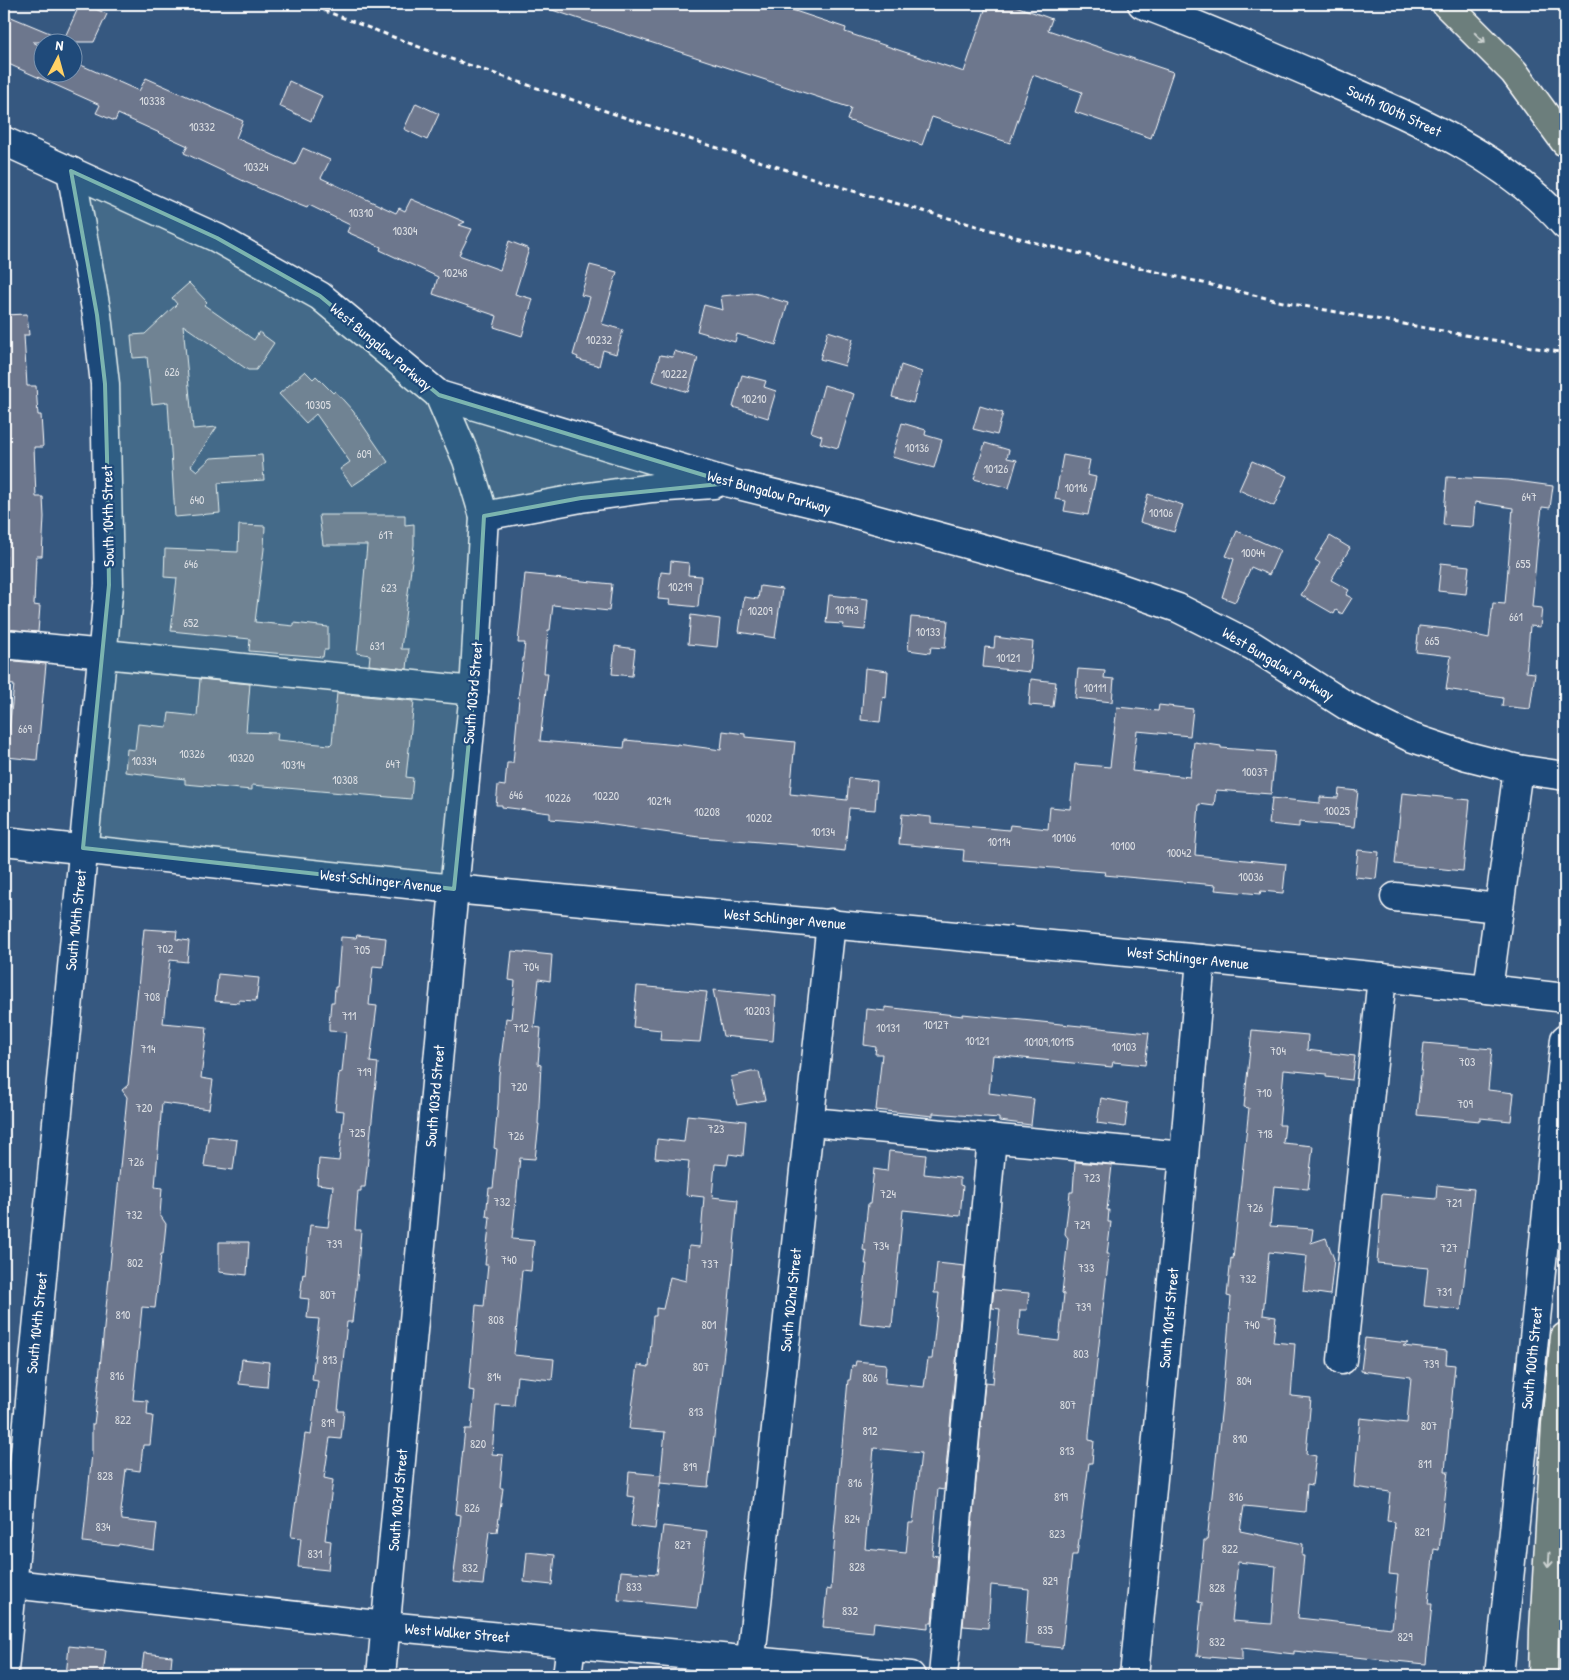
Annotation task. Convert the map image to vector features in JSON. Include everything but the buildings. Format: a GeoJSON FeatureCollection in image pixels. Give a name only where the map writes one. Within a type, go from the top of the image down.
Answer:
{"type":"FeatureCollection","features":[{"type":"Feature","properties":{"kind":"highway"},"geometry":{"type":"LineString","coordinates":[[1446,4],[1514,72],[1565,142]]}},
{"type":"Feature","properties":{"kind":"highway"},"geometry":{"type":"LineString","coordinates":[[1543,1676],[1556,1424],[1565,1337]]}},
{"type":"Feature","properties":{"kind":"street","name":"South 100th Street"},"geometry":{"type":"LineString","coordinates":[[1142,4],[1205,27],[1430,126],[1496,165],[1551,208],[1565,225]]}},
{"type":"Feature","properties":{"kind":"street","name":"West Bungalow Parkway"},"geometry":{"type":"LineString","coordinates":[[4,141],[217,238],[320,296],[439,396],[730,483],[1088,576],[1178,608],[1253,646],[1347,706],[1410,736],[1467,756],[1518,769],[1565,776]]}},
{"type":"Feature","properties":{"kind":"street","name":"South 104th Street"},"geometry":{"type":"LineString","coordinates":[[4,1670],[8,1583],[109,585],[105,384],[97,315],[70,171]]}},
{"type":"Feature","properties":{"kind":"street","name":"South 103rd Street"},"geometry":{"type":"LineString","coordinates":[[381,1676],[474,691],[484,516],[467,460],[439,396]]}},
{"type":"Feature","properties":{"kind":"street"},"geometry":{"type":"LineString","coordinates":[[484,516],[581,498],[652,488],[730,483]]}},
{"type":"Feature","properties":{"kind":"street"},"geometry":{"type":"LineString","coordinates":[[4,644],[474,691]]}},
{"type":"Feature","properties":{"kind":"street"},"geometry":{"type":"LineString","coordinates":[[1488,989],[1518,769]]}},
{"type":"Feature","properties":{"kind":"street","name":"West Schlinger Avenue"},"geometry":{"type":"LineString","coordinates":[[4,841],[454,889],[1201,959],[1565,998]]}},
{"type":"Feature","properties":{"kind":"street"},"geometry":{"type":"LineString","coordinates":[[1395,896],[1499,908]]}},
{"type":"Feature","properties":{"kind":"street","name":"South 102nd Street"},"geometry":{"type":"LineString","coordinates":[[750,1669],[831,923]]}},
{"type":"Feature","properties":{"kind":"street","name":"South 101st Street"},"geometry":{"type":"LineString","coordinates":[[1134,1676],[1201,959]]}},
{"type":"Feature","properties":{"kind":"street"},"geometry":{"type":"LineString","coordinates":[[1342,1360],[1382,977]]}},
{"type":"Feature","properties":{"kind":"street","name":"South 100th Street"},"geometry":{"type":"LineString","coordinates":[[1499,1676],[1565,1039]]}},
{"type":"Feature","properties":{"kind":"street"},"geometry":{"type":"LineString","coordinates":[[810,1122],[1184,1156]]}},
{"type":"Feature","properties":{"kind":"street"},"geometry":{"type":"LineString","coordinates":[[943,1676],[992,1138]]}},
{"type":"Feature","properties":{"kind":"street","name":"West Walker Street"},"geometry":{"type":"LineString","coordinates":[[8,1583],[386,1626],[571,1644],[750,1669],[910,1676]]}},
{"type":"Feature","properties":{"kind":"street"},"geometry":{"type":"LineString","coordinates":[[567,1676],[571,1644]]}},
{"type":"Feature","properties":{"kind":"path"},"geometry":{"type":"LineString","coordinates":[[307,4],[448,58],[680,136],[863,194],[1044,245],[1287,303],[1565,352]]}},
{"type":"Feature","properties":{"kind":"highlighted area"},"geometry":{"type":"Polygon","coordinates":[[[71,171],[217,238],[320,296],[439,395],[730,483],[581,498],[484,516],[474,691],[454,889],[83,848],[109,585],[107,457],[105,384],[97,315],[71,171]]]}}]}
